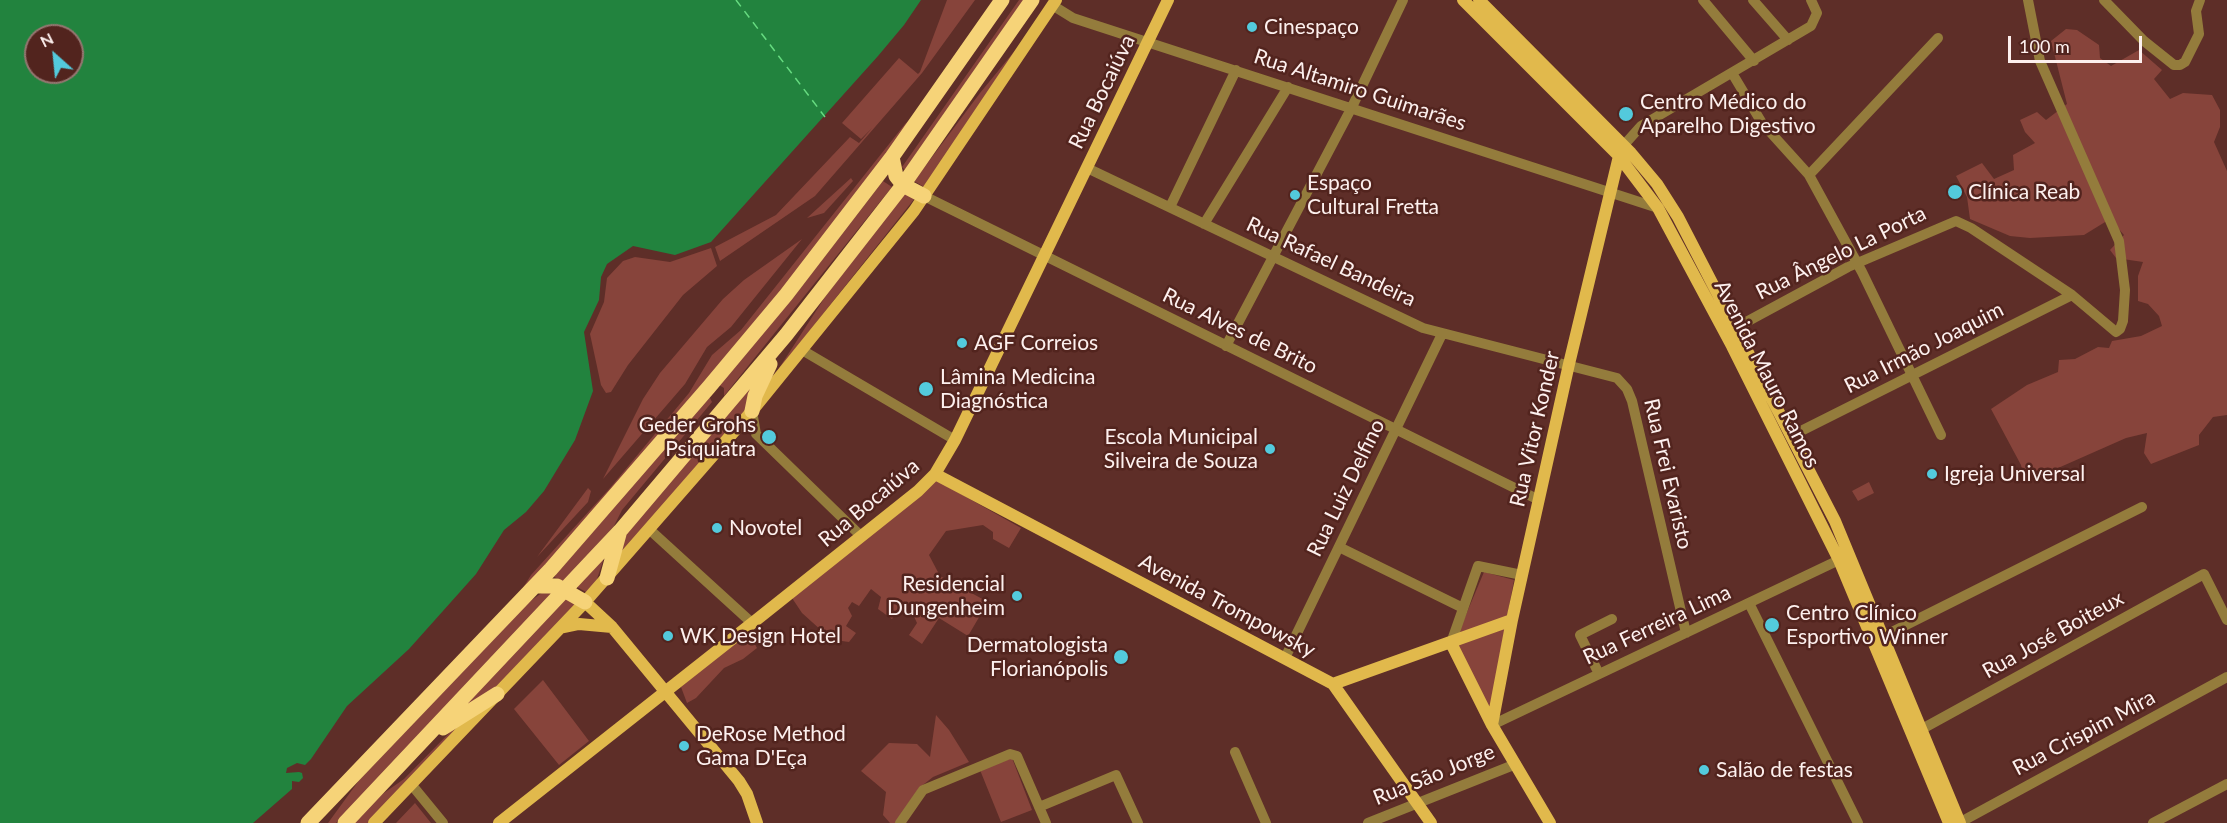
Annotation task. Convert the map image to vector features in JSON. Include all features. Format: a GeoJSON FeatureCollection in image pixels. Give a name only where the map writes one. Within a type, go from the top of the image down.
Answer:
{"type":"FeatureCollection","features":[{"type":"Feature","properties":{"kind":"highway"},"geometry":{"type":"LineString","coordinates":[[308,823],[618,496],[786,295],[892,157],[1002,0]]}},
{"type":"Feature","properties":{"kind":"highway"},"geometry":{"type":"LineString","coordinates":[[345,823],[620,531],[786,335],[903,184],[1031,1]]}},
{"type":"Feature","properties":{"kind":"highway"},"geometry":{"type":"LineString","coordinates":[[892,157],[896,176],[903,184],[924,196]]}},
{"type":"Feature","properties":{"kind":"highway"},"geometry":{"type":"LineString","coordinates":[[752,411],[762,380],[786,335]]}},
{"type":"Feature","properties":{"kind":"highway"},"geometry":{"type":"LineString","coordinates":[[709,387],[718,397],[713,422]]}},
{"type":"Feature","properties":{"kind":"highway"},"geometry":{"type":"LineString","coordinates":[[607,578],[620,531]]}},
{"type":"Feature","properties":{"kind":"highway"},"geometry":{"type":"LineString","coordinates":[[535,586],[547,584],[566,589],[591,607]]}},
{"type":"Feature","properties":{"kind":"highway"},"geometry":{"type":"LineString","coordinates":[[423,741],[497,694]]}},
{"type":"Feature","properties":{"kind":"main road","name":"Rua Bocaiúva"},"geometry":{"type":"LineString","coordinates":[[499,823],[861,536],[935,474],[955,440],[1168,0]]}},
{"type":"Feature","properties":{"kind":"main road","name":"Avenida Mauro Ramos"},"geometry":{"type":"LineString","coordinates":[[1462,0],[1621,150],[1658,208],[1845,557],[1884,636],[1960,823]]}},
{"type":"Feature","properties":{"kind":"main road","name":"Avenida Mauro Ramos"},"geometry":{"type":"LineString","coordinates":[[1479,0],[1669,201],[1793,435],[1845,557],[1949,823]]}},
{"type":"Feature","properties":{"kind":"main road"},"geometry":{"type":"LineString","coordinates":[[374,823],[560,628],[591,607],[607,578],[752,411],[924,196],[1054,3]]}},
{"type":"Feature","properties":{"kind":"main road","name":"Rua Vitor Konder"},"geometry":{"type":"LineString","coordinates":[[1492,724],[1512,620],[1569,364],[1621,150]]}},
{"type":"Feature","properties":{"kind":"main road","name":"Avenida Trompowsky"},"geometry":{"type":"LineString","coordinates":[[935,474],[1333,684]]}},
{"type":"Feature","properties":{"kind":"main road"},"geometry":{"type":"LineString","coordinates":[[591,607],[612,627],[739,781],[747,795],[757,823]]}},
{"type":"Feature","properties":{"kind":"main road"},"geometry":{"type":"LineString","coordinates":[[1431,823],[1333,684],[1512,620]]}},
{"type":"Feature","properties":{"kind":"main road"},"geometry":{"type":"LineString","coordinates":[[560,628],[579,624],[612,627]]}},
{"type":"Feature","properties":{"kind":"main road"},"geometry":{"type":"LineString","coordinates":[[1495,627],[1504,630],[1509,638]]}},
{"type":"Feature","properties":{"kind":"main road"},"geometry":{"type":"LineString","coordinates":[[1450,643],[1492,724],[1550,823]]}},
{"type":"Feature","properties":{"kind":"street"},"geometry":{"type":"LineString","coordinates":[[1226,346],[1352,107],[1403,0]]}},
{"type":"Feature","properties":{"kind":"street"},"geometry":{"type":"LineString","coordinates":[[1703,0],[1754,61]]}},
{"type":"Feature","properties":{"kind":"street"},"geometry":{"type":"LineString","coordinates":[[1753,0],[1788,40]]}},
{"type":"Feature","properties":{"kind":"street"},"geometry":{"type":"LineString","coordinates":[[1621,150],[1641,126],[1811,26],[1817,13],[1810,0]]}},
{"type":"Feature","properties":{"kind":"street","name":"Rua Ângelo La Porta"},"geometry":{"type":"LineString","coordinates":[[1737,327],[1856,263],[1956,221],[1971,228],[2072,295],[2116,332],[2122,326],[2125,290],[2119,241],[2040,61],[2028,0]]}},
{"type":"Feature","properties":{"kind":"street"},"geometry":{"type":"LineString","coordinates":[[2104,0],[2144,40],[2174,65],[2185,62],[2199,34],[2196,11],[2200,0]]}},
{"type":"Feature","properties":{"kind":"street","name":"Rua Altamiro Guimarães"},"geometry":{"type":"LineString","coordinates":[[1054,3],[1073,18],[1658,208]]}},
{"type":"Feature","properties":{"kind":"street"},"geometry":{"type":"LineString","coordinates":[[1809,175],[1938,38]]}},
{"type":"Feature","properties":{"kind":"street"},"geometry":{"type":"LineString","coordinates":[[1170,207],[1236,70]]}},
{"type":"Feature","properties":{"kind":"street"},"geometry":{"type":"LineString","coordinates":[[1732,73],[1762,123],[1809,175],[1856,263],[1941,435]]}},
{"type":"Feature","properties":{"kind":"street"},"geometry":{"type":"LineString","coordinates":[[1204,224],[1288,87]]}},
{"type":"Feature","properties":{"kind":"street","name":"Rua Rafael Bandeira"},"geometry":{"type":"LineString","coordinates":[[1087,168],[1423,328],[1569,364]]}},
{"type":"Feature","properties":{"kind":"street","name":"Rua Alves de Brito"},"geometry":{"type":"LineString","coordinates":[[924,196],[1539,500]]}},
{"type":"Feature","properties":{"kind":"street","name":"Rua Irmão Joaquim"},"geometry":{"type":"LineString","coordinates":[[1793,435],[2072,295]]}},
{"type":"Feature","properties":{"kind":"street","name":"Rua Luiz Delfino"},"geometry":{"type":"LineString","coordinates":[[1285,658],[1442,334]]}},
{"type":"Feature","properties":{"kind":"street"},"geometry":{"type":"LineString","coordinates":[[802,350],[955,440]]}},
{"type":"Feature","properties":{"kind":"street","name":"Rua Frei Evaristo"},"geometry":{"type":"LineString","coordinates":[[1569,364],[1613,375],[1627,389],[1686,633]]}},
{"type":"Feature","properties":{"kind":"street"},"geometry":{"type":"LineString","coordinates":[[752,411],[756,434],[861,536]]}},
{"type":"Feature","properties":{"kind":"street"},"geometry":{"type":"LineString","coordinates":[[1884,636],[2142,507]]}},
{"type":"Feature","properties":{"kind":"street"},"geometry":{"type":"LineString","coordinates":[[650,530],[752,623]]}},
{"type":"Feature","properties":{"kind":"street"},"geometry":{"type":"LineString","coordinates":[[1339,547],[1463,608]]}},
{"type":"Feature","properties":{"kind":"street","name":"Rua Ferreira Lima"},"geometry":{"type":"LineString","coordinates":[[1492,724],[1845,557]]}},
{"type":"Feature","properties":{"kind":"street"},"geometry":{"type":"LineString","coordinates":[[1450,643],[1478,566],[1522,575]]}},
{"type":"Feature","properties":{"kind":"street","name":"Rua José Boiteux"},"geometry":{"type":"LineString","coordinates":[[1922,729],[2204,574],[2227,620]]}},
{"type":"Feature","properties":{"kind":"street"},"geometry":{"type":"LineString","coordinates":[[1749,603],[1858,823]]}},
{"type":"Feature","properties":{"kind":"street"},"geometry":{"type":"LineString","coordinates":[[1599,674],[1580,635],[1612,619]]}},
{"type":"Feature","properties":{"kind":"street","name":"Rua Crispim Mira"},"geometry":{"type":"LineString","coordinates":[[1960,823],[2227,677]]}},
{"type":"Feature","properties":{"kind":"street"},"geometry":{"type":"LineString","coordinates":[[1235,752],[1266,823]]}},
{"type":"Feature","properties":{"kind":"street"},"geometry":{"type":"LineString","coordinates":[[900,823],[923,790],[1014,754],[1046,823]]}},
{"type":"Feature","properties":{"kind":"street","name":"Rua São Jorge"},"geometry":{"type":"LineString","coordinates":[[1368,823],[1516,764]]}},
{"type":"Feature","properties":{"kind":"street"},"geometry":{"type":"LineString","coordinates":[[1039,807],[1116,775],[1138,823]]}},
{"type":"Feature","properties":{"kind":"street"},"geometry":{"type":"LineString","coordinates":[[411,784],[443,823]]}},
{"type":"Feature","properties":{"kind":"street"},"geometry":{"type":"LineString","coordinates":[[2153,823],[2227,784]]}},
{"type":"Feature","properties":{"kind":"shaded area"},"geometry":{"type":"Polygon","coordinates":[[[0,0],[921,0],[878,56],[711,242],[675,255],[633,246],[607,264],[601,277],[599,300],[584,332],[593,391],[575,440],[544,491],[526,512],[504,530],[476,574],[409,649],[347,706],[311,759],[305,765],[297,763],[287,768],[286,773],[299,772],[302,773],[303,778],[299,782],[292,781],[292,789],[253,823],[0,823],[0,0]]]}},
{"type":"Feature","properties":{"kind":"shaded area"},"geometry":{"type":"Polygon","coordinates":[[[947,0],[975,0],[922,73],[815,196],[720,261],[715,247],[776,215],[850,137],[859,143],[872,128],[861,139],[842,123],[899,58],[918,74],[920,72],[947,0]]]}},
{"type":"Feature","properties":{"kind":"shaded area"},"geometry":{"type":"Polygon","coordinates":[[[1019,0],[1023,0],[905,170],[902,167],[1019,0]]]}},
{"type":"Feature","properties":{"kind":"shaded area"},"geometry":{"type":"Polygon","coordinates":[[[2066,29],[2077,30],[2099,45],[2100,58],[2111,66],[2139,50],[2162,70],[2154,79],[2170,99],[2183,93],[2212,95],[2220,110],[2220,127],[2214,142],[2227,171],[2227,415],[2213,417],[2199,435],[2199,445],[2151,464],[2144,453],[2147,433],[2126,438],[2040,476],[2023,475],[2021,465],[1991,409],[2027,385],[2058,372],[2059,360],[2075,359],[2098,347],[2109,348],[2112,341],[2141,336],[2162,326],[2159,316],[2148,304],[2138,301],[2138,276],[2143,262],[2116,258],[2110,250],[2124,235],[2110,219],[2084,235],[2030,238],[2010,236],[1970,219],[1967,197],[1956,176],[1982,163],[1994,179],[2014,170],[2013,155],[2035,143],[2025,132],[2020,120],[2037,112],[2046,120],[2067,104],[2051,41],[2066,29]]]}},
{"type":"Feature","properties":{"kind":"shaded area"},"geometry":{"type":"Polygon","coordinates":[[[1017,48],[924,187],[914,181],[980,93],[1017,48]]]}},
{"type":"Feature","properties":{"kind":"shaded area"},"geometry":{"type":"Polygon","coordinates":[[[924,106],[802,266],[728,356],[515,601],[531,575],[610,488],[689,393],[712,355],[741,330],[905,124],[924,106]]]}},
{"type":"Feature","properties":{"kind":"shaded area"},"geometry":{"type":"Polygon","coordinates":[[[851,178],[853,181],[824,213],[807,218],[851,178]]]}},
{"type":"Feature","properties":{"kind":"shaded area"},"geometry":{"type":"Polygon","coordinates":[[[883,181],[892,187],[724,396],[724,388],[719,385],[802,286],[883,181]]]}},
{"type":"Feature","properties":{"kind":"shaded area"},"geometry":{"type":"Polygon","coordinates":[[[905,192],[915,198],[776,373],[825,297],[905,192]]]}},
{"type":"Feature","properties":{"kind":"shaded area"},"geometry":{"type":"Polygon","coordinates":[[[802,239],[731,327],[707,347],[685,384],[603,479],[643,399],[660,373],[723,299],[744,280],[802,239]]]}},
{"type":"Feature","properties":{"kind":"shaded area"},"geometry":{"type":"Polygon","coordinates":[[[711,248],[717,266],[683,295],[628,365],[611,392],[606,393],[601,385],[590,334],[604,302],[607,278],[623,261],[635,257],[670,262],[711,248]]]}},
{"type":"Feature","properties":{"kind":"shaded area"},"geometry":{"type":"Polygon","coordinates":[[[755,380],[747,409],[616,560],[627,532],[755,380]]]}},
{"type":"Feature","properties":{"kind":"shaded area"},"geometry":{"type":"Polygon","coordinates":[[[709,396],[712,402],[622,510],[614,526],[565,582],[554,577],[709,396]]]}},
{"type":"Feature","properties":{"kind":"shaded area"},"geometry":{"type":"Polygon","coordinates":[[[936,480],[1021,528],[1009,548],[993,539],[993,532],[983,525],[946,531],[929,555],[940,576],[988,602],[968,636],[939,618],[922,644],[909,635],[917,623],[911,610],[900,608],[892,619],[878,609],[881,597],[871,589],[859,606],[852,602],[848,608],[852,616],[846,626],[856,633],[849,642],[835,640],[802,613],[792,598],[936,480]]]}},
{"type":"Feature","properties":{"kind":"shaded area"},"geometry":{"type":"Polygon","coordinates":[[[1869,482],[1874,493],[1858,501],[1852,491],[1869,482]]]}},
{"type":"Feature","properties":{"kind":"shaded area"},"geometry":{"type":"Polygon","coordinates":[[[588,488],[591,491],[588,502],[537,557],[588,488]]]}},
{"type":"Feature","properties":{"kind":"shaded area"},"geometry":{"type":"Polygon","coordinates":[[[604,558],[596,582],[586,592],[577,587],[604,558]]]}},
{"type":"Feature","properties":{"kind":"shaded area"},"geometry":{"type":"Polygon","coordinates":[[[1484,572],[1514,580],[1490,708],[1454,643],[1484,572]]]}},
{"type":"Feature","properties":{"kind":"shaded area"},"geometry":{"type":"Polygon","coordinates":[[[543,592],[554,593],[336,823],[328,823],[360,779],[529,602],[543,592]]]}},
{"type":"Feature","properties":{"kind":"shaded area"},"geometry":{"type":"Polygon","coordinates":[[[568,596],[579,601],[491,692],[459,711],[568,596]]]}},
{"type":"Feature","properties":{"kind":"shaded area"},"geometry":{"type":"Polygon","coordinates":[[[739,638],[752,639],[757,648],[743,659],[724,668],[696,698],[687,703],[681,687],[739,638]]]}},
{"type":"Feature","properties":{"kind":"shaded area"},"geometry":{"type":"Polygon","coordinates":[[[543,680],[589,741],[559,765],[514,709],[543,680]]]}},
{"type":"Feature","properties":{"kind":"shaded area"},"geometry":{"type":"Polygon","coordinates":[[[936,715],[949,730],[969,762],[933,777],[919,788],[895,823],[890,823],[883,815],[886,792],[861,771],[889,743],[917,744],[930,757],[936,715]]]}},
{"type":"Feature","properties":{"kind":"shaded area"},"geometry":{"type":"Polygon","coordinates":[[[468,718],[368,823],[351,823],[371,802],[404,779],[457,725],[468,718]]]}},
{"type":"Feature","properties":{"kind":"shaded area"},"geometry":{"type":"Polygon","coordinates":[[[1012,758],[1032,810],[1001,822],[980,770],[1012,758]]]}},
{"type":"Feature","properties":{"kind":"shaded area"},"geometry":{"type":"Polygon","coordinates":[[[415,803],[431,823],[396,823],[415,803]]]}},
{"type":"Feature","properties":{"kind":"ferry route"},"geometry":{"type":"LineString","coordinates":[[736,0],[825,117]]}},
{"type":"Feature","properties":{"kind":"place","name":"Cinespaço"},"geometry":{"type":"Point","coordinates":[1252,27]}},
{"type":"Feature","properties":{"kind":"place","name":"Centro Médico do Aparelho Digestivo"},"geometry":{"type":"Point","coordinates":[1626,114]}},
{"type":"Feature","properties":{"kind":"place","name":"Clínica Reab"},"geometry":{"type":"Point","coordinates":[1955,192]}},
{"type":"Feature","properties":{"kind":"place","name":"Espaço Cultural Fretta"},"geometry":{"type":"Point","coordinates":[1295,195]}},
{"type":"Feature","properties":{"kind":"place","name":"AGF Correios"},"geometry":{"type":"Point","coordinates":[962,343]}},
{"type":"Feature","properties":{"kind":"place","name":"Lâmina Medicina Diagnóstica"},"geometry":{"type":"Point","coordinates":[926,389]}},
{"type":"Feature","properties":{"kind":"place","name":"Geder Grohs Psiquiatra"},"geometry":{"type":"Point","coordinates":[769,437]}},
{"type":"Feature","properties":{"kind":"place","name":"Escola Municipal Silveira de Souza"},"geometry":{"type":"Point","coordinates":[1270,449]}},
{"type":"Feature","properties":{"kind":"place","name":"Igreja Universal"},"geometry":{"type":"Point","coordinates":[1932,474]}},
{"type":"Feature","properties":{"kind":"place","name":"Novotel"},"geometry":{"type":"Point","coordinates":[717,528]}},
{"type":"Feature","properties":{"kind":"place","name":"Residencial Dungenheim"},"geometry":{"type":"Point","coordinates":[1017,596]}},
{"type":"Feature","properties":{"kind":"place","name":"Centro Clínico Esportivo Winner"},"geometry":{"type":"Point","coordinates":[1772,625]}},
{"type":"Feature","properties":{"kind":"place","name":"WK Design Hotel"},"geometry":{"type":"Point","coordinates":[668,636]}},
{"type":"Feature","properties":{"kind":"place","name":"Dermatologista Florianópolis"},"geometry":{"type":"Point","coordinates":[1121,657]}},
{"type":"Feature","properties":{"kind":"place","name":"DeRose Method Gama D'Eça"},"geometry":{"type":"Point","coordinates":[684,746]}},
{"type":"Feature","properties":{"kind":"place","name":"Salão de festas"},"geometry":{"type":"Point","coordinates":[1704,770]}}]}
